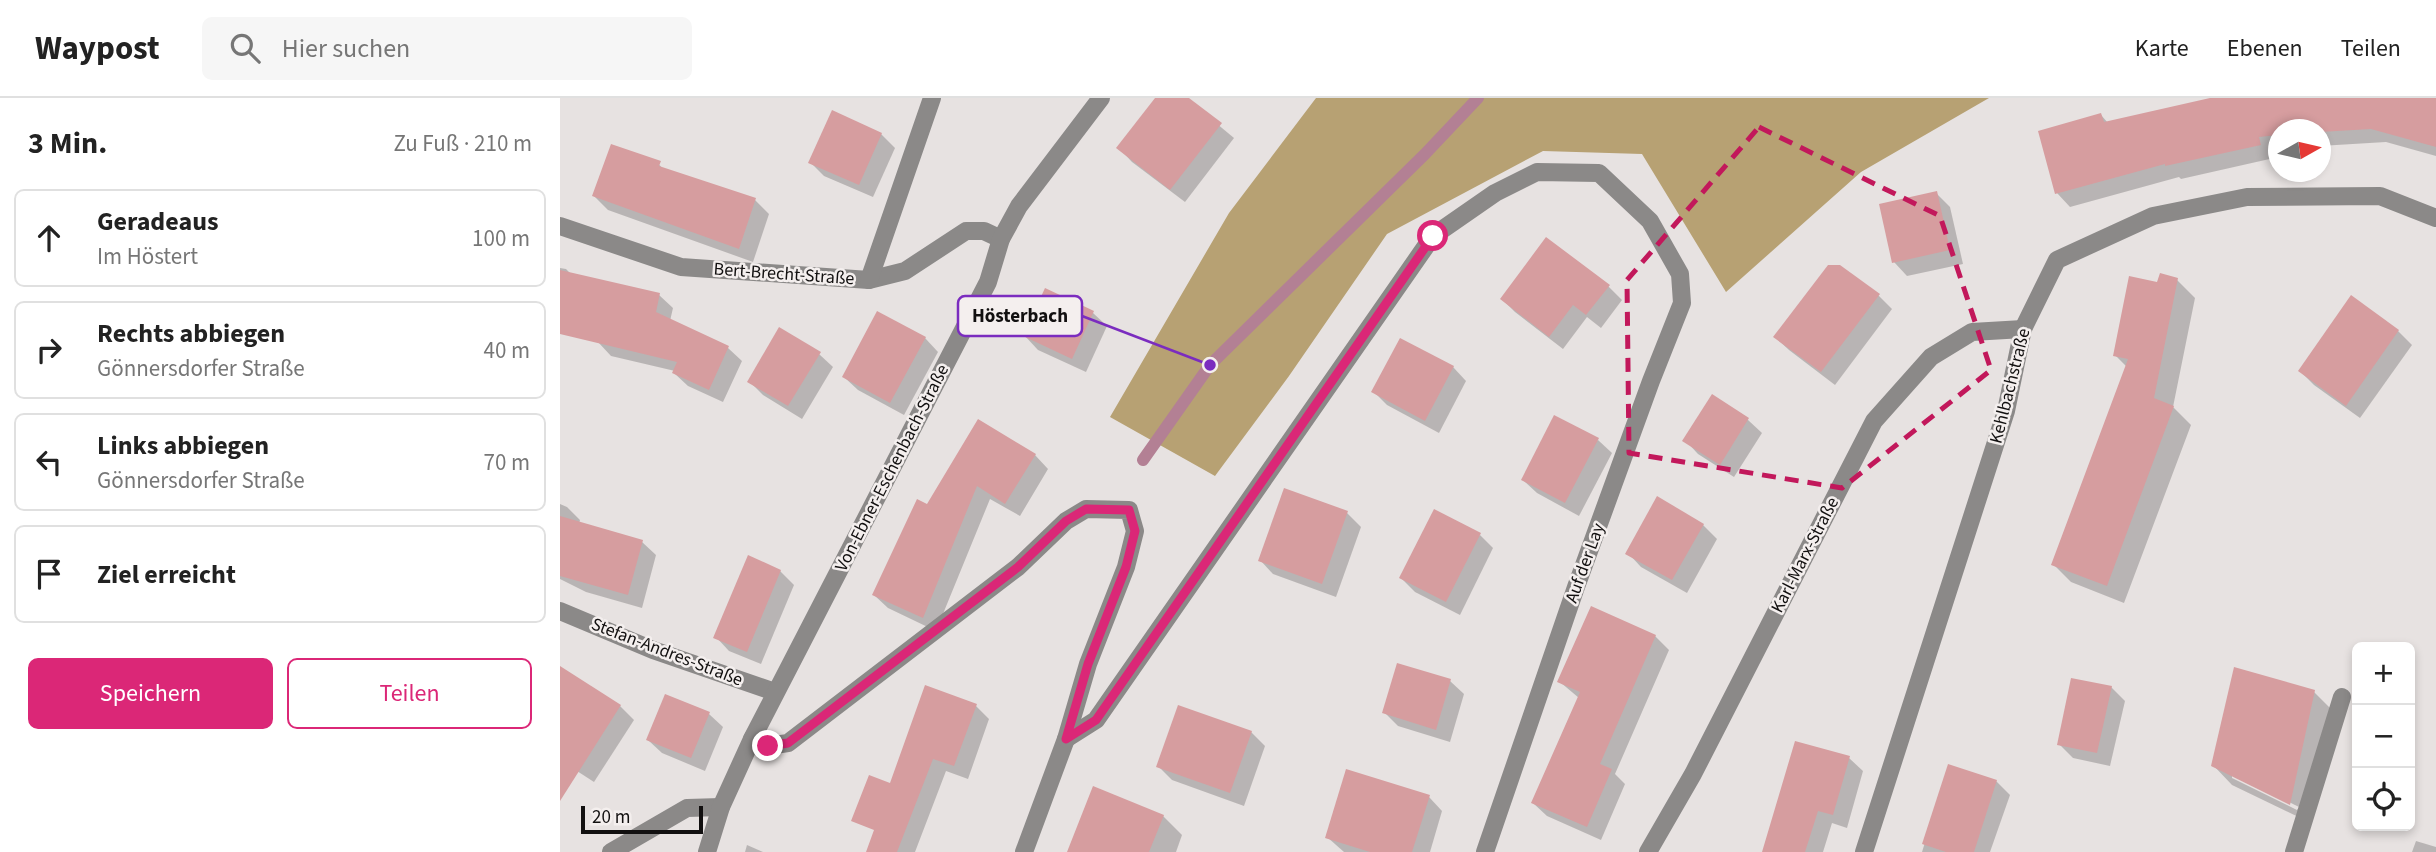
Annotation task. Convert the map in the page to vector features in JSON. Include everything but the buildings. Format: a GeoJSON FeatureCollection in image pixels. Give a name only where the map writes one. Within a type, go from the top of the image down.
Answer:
{"type":"FeatureCollection","features":[{"type":"Feature","properties":{"kind":"street"},"geometry":{"type":"LineString","coordinates":[[869,280],[932,98]]}},
{"type":"Feature","properties":{"kind":"street","name":"Von-Ebner-Eschenbach-Straße"},"geometry":{"type":"LineString","coordinates":[[707,852],[721,807],[752,739],[988,282],[1001,239],[1019,206],[1101,98]]}},
{"type":"Feature","properties":{"kind":"street","name":"Auf der Lay"},"geometry":{"type":"LineString","coordinates":[[1066,739],[1096,720],[1433,236],[1495,193],[1537,172],[1599,173],[1650,221],[1680,274],[1682,303],[1576,587],[1485,852]]}},
{"type":"Feature","properties":{"kind":"street","name":"Kehlbachstraße"},"geometry":{"type":"LineString","coordinates":[[1864,852],[2006,411],[2023,329],[2057,260],[2153,216],[2247,197],[2380,196],[2436,218]]}},
{"type":"Feature","properties":{"kind":"street","name":"Bert-Brecht-Straße"},"geometry":{"type":"LineString","coordinates":[[560,226],[681,267],[869,280],[905,271],[966,231],[984,231],[1001,239]]}},
{"type":"Feature","properties":{"kind":"street","name":"Karl-Marx-Straße"},"geometry":{"type":"LineString","coordinates":[[1648,852],[1693,774],[1874,421],[1931,357],[1972,332],[2023,329]]}},
{"type":"Feature","properties":{"kind":"street"},"geometry":{"type":"LineString","coordinates":[[752,739],[768,746],[788,743],[1018,567],[1066,521],[1086,509],[1129,510],[1135,531],[1126,567],[1088,664],[1066,739],[1024,852]]}},
{"type":"Feature","properties":{"kind":"street","name":"Stefan-Andres-Straße"},"geometry":{"type":"LineString","coordinates":[[560,611],[653,650],[775,692]]}},
{"type":"Feature","properties":{"kind":"street"},"geometry":{"type":"LineString","coordinates":[[2294,852],[2342,697]]}},
{"type":"Feature","properties":{"kind":"street"},"geometry":{"type":"LineString","coordinates":[[611,852],[687,808],[721,807]]}},
{"type":"Feature","properties":{"kind":"highlighted area"},"geometry":{"type":"Polygon","coordinates":[[[1759,127],[1940,216],[1991,370],[1842,488],[1629,453],[1627,280],[1759,127]]]}},
{"type":"Feature","properties":{"kind":"shaded area"},"geometry":{"type":"Polygon","coordinates":[[[1316,98],[1989,98],[1861,172],[1726,292],[1642,154],[1543,151],[1387,234],[1289,376],[1215,476],[1110,417],[1229,213],[1316,98]]]}},
{"type":"Feature","properties":{"kind":"waterway"},"geometry":{"type":"LineString","coordinates":[[1143,460],[1210,365],[1425,154],[1478,98]]}},
{"type":"Feature","properties":{"kind":"place","name":"Hösterbach"},"geometry":{"type":"Point","coordinates":[1210,365]}},
{"type":"Feature","properties":{"kind":"route"},"geometry":{"type":"LineString","coordinates":[[768,746],[788,743],[1018,567],[1066,521],[1086,509],[1129,510],[1135,531],[1126,567],[1088,664],[1066,739],[1096,720],[1433,236]]}}]}
